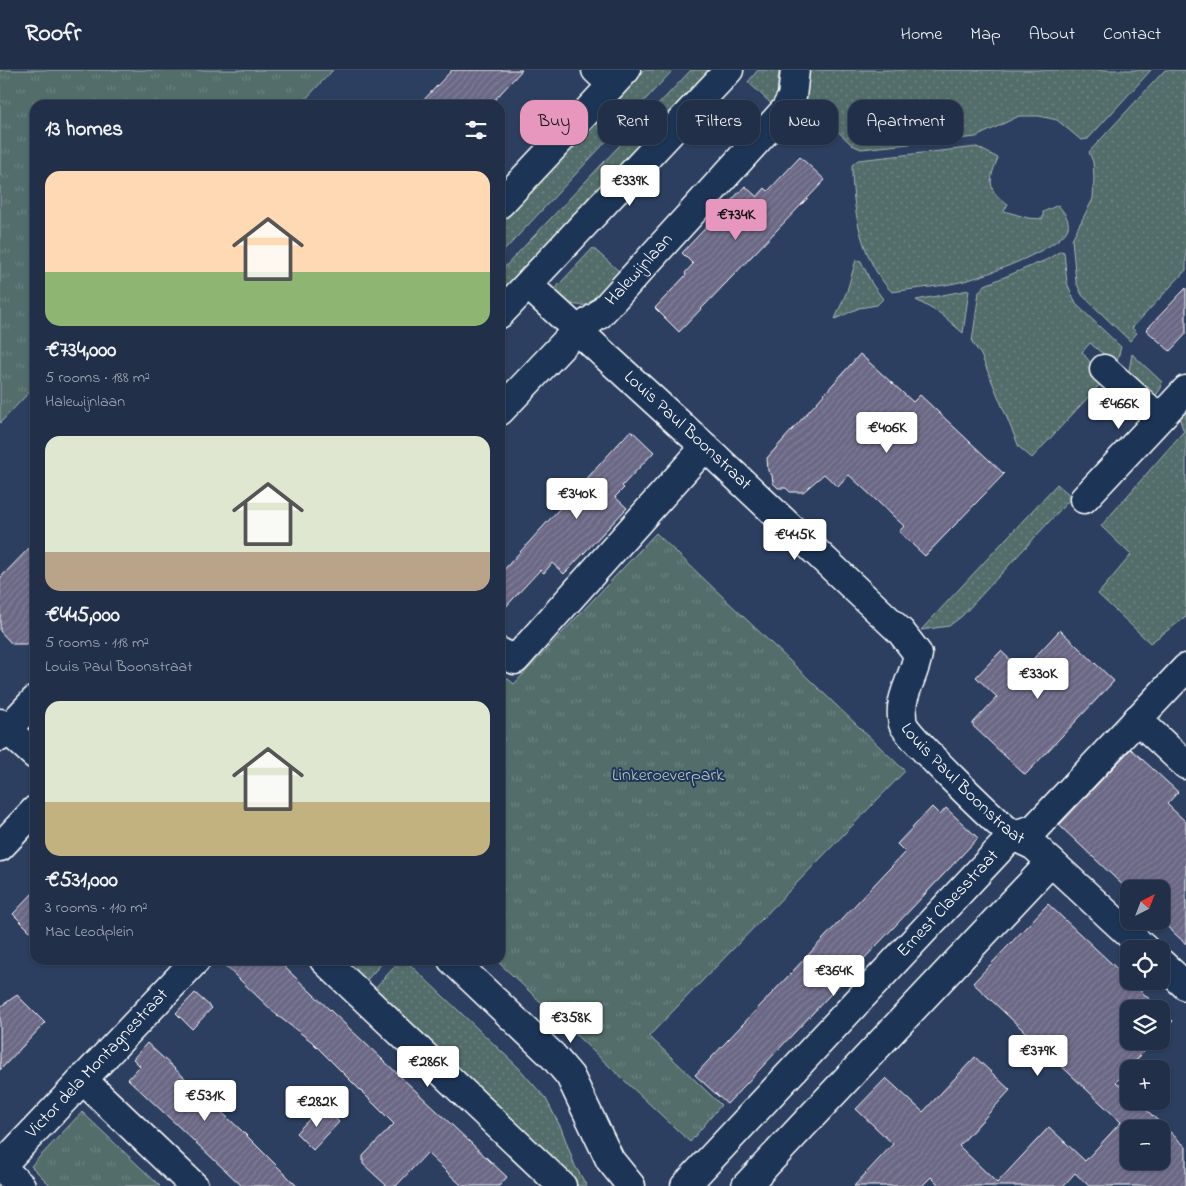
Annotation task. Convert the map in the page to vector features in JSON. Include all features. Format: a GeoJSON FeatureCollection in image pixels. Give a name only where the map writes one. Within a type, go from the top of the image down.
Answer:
{"type":"FeatureCollection","features":[{"type":"Feature","properties":{"kind":"street"},"geometry":{"type":"LineString","coordinates":[[505,309],[729,70]]}},
{"type":"Feature","properties":{"kind":"street","name":"Halewijnlaan"},"geometry":{"type":"LineString","coordinates":[[505,406],[577,330],[599,315],[785,110],[792,96],[795,70]]}},
{"type":"Feature","properties":{"kind":"street"},"geometry":{"type":"LineString","coordinates":[[505,198],[611,75]]}},
{"type":"Feature","properties":{"kind":"street","name":"Louis Paul Boonstraat"},"geometry":{"type":"LineString","coordinates":[[528,284],[706,447],[912,644],[918,654],[916,668],[903,696],[904,726],[918,745],[1013,835],[1034,846],[1135,940]]}},
{"type":"Feature","properties":{"kind":"street"},"geometry":{"type":"LineString","coordinates":[[1104,369],[1159,418]]}},
{"type":"Feature","properties":{"kind":"street"},"geometry":{"type":"LineString","coordinates":[[1084,499],[1186,390]]}},
{"type":"Feature","properties":{"kind":"street"},"geometry":{"type":"LineString","coordinates":[[505,655],[515,660],[706,447]]}},
{"type":"Feature","properties":{"kind":"street","name":"Ernest Claesstraat"},"geometry":{"type":"LineString","coordinates":[[685,1186],[1013,835],[1034,829],[1186,668]]}},
{"type":"Feature","properties":{"kind":"street"},"geometry":{"type":"LineString","coordinates":[[30,705],[2,730],[30,752]]}},
{"type":"Feature","properties":{"kind":"street"},"geometry":{"type":"LineString","coordinates":[[1137,719],[1186,765]]}},
{"type":"Feature","properties":{"kind":"street"},"geometry":{"type":"LineString","coordinates":[[0,847],[30,815]]}},
{"type":"Feature","properties":{"kind":"street"},"geometry":{"type":"LineString","coordinates":[[746,1186],[1052,862]]}},
{"type":"Feature","properties":{"kind":"street","name":"Victor dela Montagnestraat"},"geometry":{"type":"LineString","coordinates":[[0,1167],[191,965]]}},
{"type":"Feature","properties":{"kind":"street"},"geometry":{"type":"LineString","coordinates":[[329,965],[562,1186]]}},
{"type":"Feature","properties":{"kind":"street"},"geometry":{"type":"LineString","coordinates":[[457,965],[553,1056],[570,1076],[610,1160],[631,1186]]}},
{"type":"Feature","properties":{"kind":"street"},"geometry":{"type":"LineString","coordinates":[[1170,971],[1186,986]]}},
{"type":"Feature","properties":{"kind":"street"},"geometry":{"type":"LineString","coordinates":[[82,1079],[194,1186]]}},
{"type":"Feature","properties":{"kind":"street"},"geometry":{"type":"LineString","coordinates":[[0,1167],[21,1186]]}},
{"type":"Feature","properties":{"kind":"green space"},"geometry":{"type":"Polygon","coordinates":[[[0,70],[333,70],[305,100],[30,100],[30,391],[0,423],[0,70]]]}},
{"type":"Feature","properties":{"kind":"green space"},"geometry":{"type":"Polygon","coordinates":[[[643,70],[673,70],[645,100],[615,100],[643,70]]]}},
{"type":"Feature","properties":{"kind":"green space"},"geometry":{"type":"Polygon","coordinates":[[[691,70],[716,70],[688,100],[677,100],[677,111],[667,122],[667,100],[663,100],[691,70]]]}},
{"type":"Feature","properties":{"kind":"green space"},"geometry":{"type":"Polygon","coordinates":[[[758,70],[779,70],[777,100],[770,100],[770,102],[748,82],[758,70]]]}},
{"type":"Feature","properties":{"kind":"green space"},"geometry":{"type":"Polygon","coordinates":[[[808,70],[1151,70],[1088,139],[1081,140],[1057,120],[1039,116],[1019,116],[976,137],[963,138],[963,100],[848,100],[848,141],[838,132],[838,100],[806,100],[808,70]]]}},
{"type":"Feature","properties":{"kind":"green space"},"geometry":{"type":"Polygon","coordinates":[[[1165,70],[1186,70],[1186,270],[1132,328],[1137,333],[1130,341],[1082,295],[1076,282],[1072,239],[1093,199],[1093,162],[1089,152],[1165,70]]]}},
{"type":"Feature","properties":{"kind":"green space"},"geometry":{"type":"Polygon","coordinates":[[[598,118],[598,145],[603,145],[505,250],[505,218],[573,145],[588,145],[588,129],[598,118]]]}},
{"type":"Feature","properties":{"kind":"green space"},"geometry":{"type":"Polygon","coordinates":[[[620,145],[645,145],[505,294],[505,267],[620,145]]]}},
{"type":"Feature","properties":{"kind":"green space"},"geometry":{"type":"Polygon","coordinates":[[[852,145],[899,145],[861,149],[852,145]]]}},
{"type":"Feature","properties":{"kind":"green space"},"geometry":{"type":"Polygon","coordinates":[[[977,147],[998,158],[991,178],[991,184],[996,194],[1008,204],[1004,211],[1028,218],[1043,219],[1043,212],[1058,205],[1067,218],[1068,228],[1063,236],[1038,252],[988,273],[955,283],[892,292],[881,279],[873,265],[860,233],[852,181],[852,165],[858,160],[977,147]]]}},
{"type":"Feature","properties":{"kind":"green space"},"geometry":{"type":"Polygon","coordinates":[[[593,248],[622,274],[595,304],[572,304],[551,293],[593,248]]]}},
{"type":"Feature","properties":{"kind":"green space"},"geometry":{"type":"Polygon","coordinates":[[[1061,251],[1064,252],[1067,283],[1076,304],[1121,347],[1116,365],[1090,343],[1082,352],[1104,380],[1032,458],[1019,447],[981,355],[972,342],[979,292],[985,285],[1046,260],[1061,251]]]}},
{"type":"Feature","properties":{"kind":"green space"},"geometry":{"type":"Polygon","coordinates":[[[856,260],[861,261],[872,284],[883,299],[877,305],[859,308],[835,319],[847,291],[856,260]]]}},
{"type":"Feature","properties":{"kind":"green space"},"geometry":{"type":"Polygon","coordinates":[[[969,290],[963,333],[941,314],[916,300],[969,290]]]}},
{"type":"Feature","properties":{"kind":"green space"},"geometry":{"type":"Polygon","coordinates":[[[1132,354],[1162,382],[1161,388],[1155,397],[1128,376],[1132,354]]]}},
{"type":"Feature","properties":{"kind":"green space"},"geometry":{"type":"Polygon","coordinates":[[[1186,406],[1186,617],[1150,643],[1098,594],[1131,555],[1101,526],[1184,431],[1180,418],[1186,406]]]}},
{"type":"Feature","properties":{"kind":"green space"},"geometry":{"type":"Polygon","coordinates":[[[1057,484],[1072,497],[962,616],[949,626],[921,630],[1057,484]]]}},
{"type":"Feature","properties":{"kind":"green space","name":"Linkeroeverpark"},"geometry":{"type":"Polygon","coordinates":[[[656,533],[905,771],[649,1036],[721,1105],[690,1142],[501,965],[505,965],[505,676],[514,684],[656,533]]]}},
{"type":"Feature","properties":{"kind":"green space"},"geometry":{"type":"Polygon","coordinates":[[[345,965],[380,965],[364,983],[345,965]]]}},
{"type":"Feature","properties":{"kind":"green space"},"geometry":{"type":"Polygon","coordinates":[[[396,965],[410,965],[518,1067],[546,1099],[561,1128],[575,1166],[587,1186],[578,1186],[372,991],[396,965]]]}},
{"type":"Feature","properties":{"kind":"green space"},"geometry":{"type":"Polygon","coordinates":[[[82,1112],[160,1186],[51,1186],[31,1166],[82,1112]]]}},
{"type":"Feature","properties":{"kind":"building"},"geometry":{"type":"Polygon","coordinates":[[[452,70],[522,70],[495,100],[424,100],[452,70]]]}},
{"type":"Feature","properties":{"kind":"building"},"geometry":{"type":"Polygon","coordinates":[[[800,157],[825,180],[679,332],[655,308],[686,275],[685,273],[693,264],[682,253],[745,186],[757,197],[765,188],[768,191],[800,157]]]}},
{"type":"Feature","properties":{"kind":"building"},"geometry":{"type":"Polygon","coordinates":[[[1186,288],[1186,334],[1170,351],[1146,330],[1186,288]]]}},
{"type":"Feature","properties":{"kind":"building"},"geometry":{"type":"Polygon","coordinates":[[[860,354],[913,402],[920,395],[1004,474],[925,556],[899,532],[904,526],[849,475],[838,487],[824,474],[803,492],[790,492],[786,488],[778,488],[773,483],[772,475],[768,471],[767,458],[860,354]]]}},
{"type":"Feature","properties":{"kind":"building"},"geometry":{"type":"Polygon","coordinates":[[[631,430],[654,452],[622,486],[624,488],[615,497],[627,508],[564,574],[552,563],[544,573],[540,570],[505,608],[505,569],[631,430]]]}},
{"type":"Feature","properties":{"kind":"building"},"geometry":{"type":"Polygon","coordinates":[[[30,547],[30,643],[28,644],[12,644],[0,631],[0,578],[30,547]]]}},
{"type":"Feature","properties":{"kind":"building"},"geometry":{"type":"Polygon","coordinates":[[[1060,630],[1114,681],[1026,774],[973,726],[973,723],[997,697],[976,677],[1001,651],[1022,671],[1060,630]]]}},
{"type":"Feature","properties":{"kind":"building"},"geometry":{"type":"Polygon","coordinates":[[[1131,749],[1178,792],[1167,804],[1186,822],[1186,944],[1170,929],[1170,880],[1120,880],[1120,883],[1059,825],[1131,749]]]}},
{"type":"Feature","properties":{"kind":"building"},"geometry":{"type":"Polygon","coordinates":[[[932,807],[940,815],[946,808],[978,838],[727,1104],[695,1075],[905,852],[897,844],[932,807]]]}},
{"type":"Feature","properties":{"kind":"building"},"geometry":{"type":"Polygon","coordinates":[[[30,896],[30,931],[13,914],[30,896]]]}},
{"type":"Feature","properties":{"kind":"building"},"geometry":{"type":"Polygon","coordinates":[[[1048,904],[1120,972],[1120,990],[1140,990],[1150,1000],[1120,1000],[1120,1050],[1146,1050],[1136,1060],[1120,1060],[1120,1078],[1116,1082],[1120,1085],[1120,1110],[1147,1110],[1157,1120],[1120,1121],[973,983],[1048,904]]]}},
{"type":"Feature","properties":{"kind":"building"},"geometry":{"type":"Polygon","coordinates":[[[224,965],[282,965],[507,1177],[499,1186],[462,1186],[427,1153],[396,1186],[387,1186],[363,1164],[363,1156],[394,1124],[311,1041],[278,1016],[224,965]]]}},
{"type":"Feature","properties":{"kind":"building"},"geometry":{"type":"Polygon","coordinates":[[[195,993],[212,1008],[192,1029],[176,1013],[195,993]]]}},
{"type":"Feature","properties":{"kind":"building"},"geometry":{"type":"Polygon","coordinates":[[[17,995],[45,1023],[0,1070],[0,1007],[17,995]]]}},
{"type":"Feature","properties":{"kind":"building"},"geometry":{"type":"Polygon","coordinates":[[[147,1043],[242,1131],[297,1186],[242,1186],[128,1079],[140,1066],[133,1059],[147,1043]]]}},
{"type":"Feature","properties":{"kind":"building"},"geometry":{"type":"Polygon","coordinates":[[[975,1057],[1010,1090],[959,1146],[997,1183],[1049,1127],[1085,1161],[1120,1123],[1120,1170],[1170,1170],[1170,1132],[1186,1147],[1186,1186],[1089,1186],[1075,1173],[1063,1186],[940,1186],[931,1177],[922,1186],[854,1186],[893,1144],[856,1109],[886,1078],[923,1112],[975,1057]]]}},
{"type":"Feature","properties":{"kind":"building"},"geometry":{"type":"Polygon","coordinates":[[[322,1106],[339,1122],[313,1150],[296,1133],[322,1106]]]}}]}
